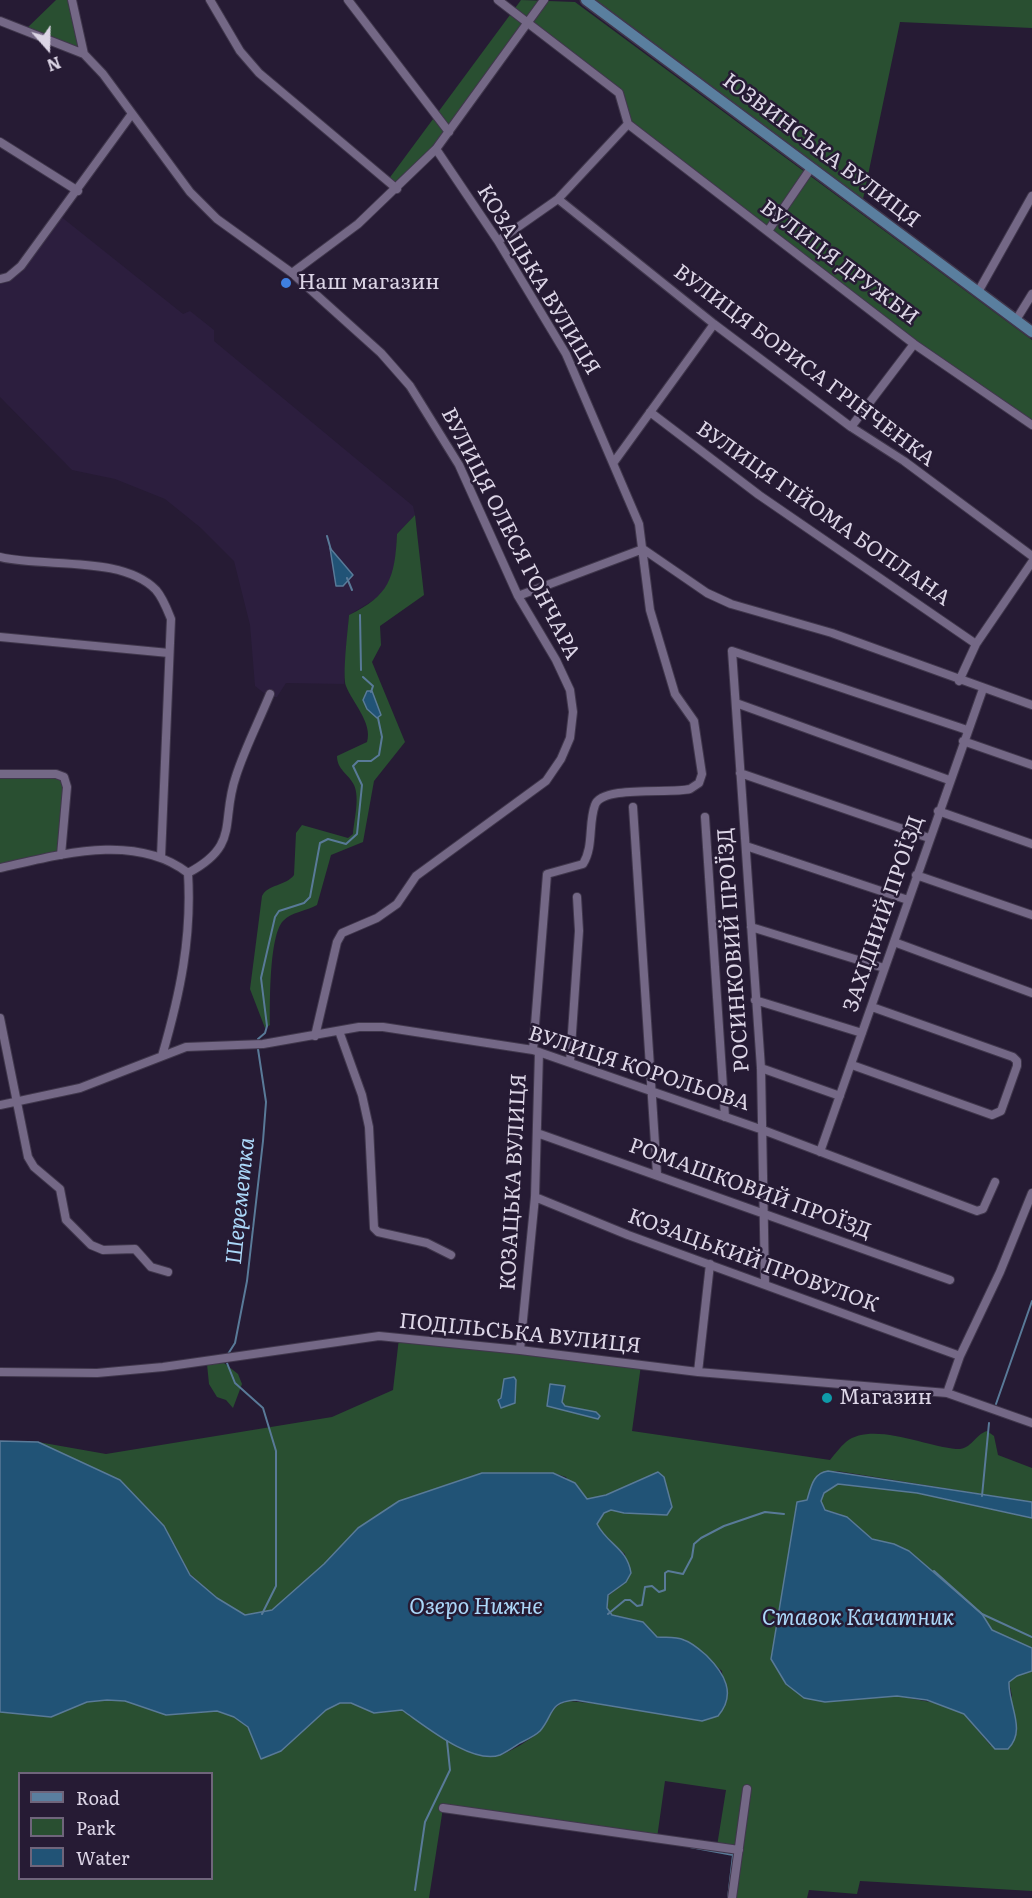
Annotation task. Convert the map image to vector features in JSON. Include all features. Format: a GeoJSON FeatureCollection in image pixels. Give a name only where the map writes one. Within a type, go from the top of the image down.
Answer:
{"type":"FeatureCollection","features":[{"type":"Feature","properties":{"kind":"main road","name":"ЮЗВИНСЬКА ВУЛИЦЯ"},"geometry":{"type":"LineString","coordinates":[[586,0],[1032,332]]}},
{"type":"Feature","properties":{"kind":"street"},"geometry":{"type":"LineString","coordinates":[[72,0],[84,54]]}},
{"type":"Feature","properties":{"kind":"street"},"geometry":{"type":"LineString","coordinates":[[210,0],[240,51],[259,73],[397,189]]}},
{"type":"Feature","properties":{"kind":"street"},"geometry":{"type":"LineString","coordinates":[[348,0],[449,132]]}},
{"type":"Feature","properties":{"kind":"street"},"geometry":{"type":"LineString","coordinates":[[498,0],[619,93],[628,124],[558,199],[498,241]]}},
{"type":"Feature","properties":{"kind":"street"},"geometry":{"type":"LineString","coordinates":[[292,273],[358,224],[397,189],[436,149],[544,0]]}},
{"type":"Feature","properties":{"kind":"street","name":"ВУЛИЦЯ ОЛЕСЯ ГОНЧАРА"},"geometry":{"type":"LineString","coordinates":[[0,21],[84,54],[103,74],[190,192],[217,219],[292,273],[381,353],[410,386],[459,465],[518,596],[556,660],[570,690],[572,724],[566,749],[554,771],[537,789],[416,876],[397,903],[377,918],[342,933],[337,942],[315,1036]]}},
{"type":"Feature","properties":{"kind":"street"},"geometry":{"type":"LineString","coordinates":[[0,279],[8,277],[21,266],[78,191],[131,115]]}},
{"type":"Feature","properties":{"kind":"street","name":"ВУЛИЦЯ ДРУЖБИ"},"geometry":{"type":"LineString","coordinates":[[628,124],[914,344],[1032,424]]}},
{"type":"Feature","properties":{"kind":"street"},"geometry":{"type":"LineString","coordinates":[[0,142],[78,191]]}},
{"type":"Feature","properties":{"kind":"street","name":"КОЗАЦЬКА ВУЛИЦЯ"},"geometry":{"type":"LineString","coordinates":[[436,149],[498,241],[566,354],[614,462],[639,524],[648,604],[675,694],[693,717],[701,777],[696,786],[684,790],[616,793],[601,797],[595,804],[588,855],[583,864],[547,874],[536,1051],[535,1197],[520,1350]]}},
{"type":"Feature","properties":{"kind":"street"},"geometry":{"type":"LineString","coordinates":[[768,231],[811,168]]}},
{"type":"Feature","properties":{"kind":"street"},"geometry":{"type":"LineString","coordinates":[[978,292],[1032,196]]}},
{"type":"Feature","properties":{"kind":"street","name":"ВУЛИЦЯ БОРИСА ГРІНЧЕНКА"},"geometry":{"type":"LineString","coordinates":[[558,199],[714,324],[851,427],[904,461],[1032,556]]}},
{"type":"Feature","properties":{"kind":"street"},"geometry":{"type":"LineString","coordinates":[[1016,320],[1032,294]]}},
{"type":"Feature","properties":{"kind":"street"},"geometry":{"type":"LineString","coordinates":[[614,462],[714,324]]}},
{"type":"Feature","properties":{"kind":"street"},"geometry":{"type":"LineString","coordinates":[[851,427],[914,344]]}},
{"type":"Feature","properties":{"kind":"street","name":"ВУЛИЦЯ ГІЙОМА БОПЛАНА"},"geometry":{"type":"LineString","coordinates":[[650,412],[759,495],[976,644]]}},
{"type":"Feature","properties":{"kind":"street"},"geometry":{"type":"LineString","coordinates":[[518,596],[643,549],[708,593],[730,604],[832,633],[958,681],[1032,705]]}},
{"type":"Feature","properties":{"kind":"street"},"geometry":{"type":"LineString","coordinates":[[0,557],[123,572],[147,583],[157,591],[171,619],[160,857]]}},
{"type":"Feature","properties":{"kind":"street"},"geometry":{"type":"LineString","coordinates":[[958,681],[976,644],[1032,562]]}},
{"type":"Feature","properties":{"kind":"street"},"geometry":{"type":"LineString","coordinates":[[0,637],[169,653]]}},
{"type":"Feature","properties":{"kind":"street","name":"РОСИНКОВИЙ ПРОЇЗД"},"geometry":{"type":"LineString","coordinates":[[765,1284],[761,1068],[732,651],[967,730]]}},
{"type":"Feature","properties":{"kind":"street","name":"ЗАХІДНИЙ ПРОЇЗД"},"geometry":{"type":"LineString","coordinates":[[820,1152],[938,811],[983,689]]}},
{"type":"Feature","properties":{"kind":"street"},"geometry":{"type":"LineString","coordinates":[[188,873],[212,860],[221,846],[228,826],[235,777],[270,694]]}},
{"type":"Feature","properties":{"kind":"street"},"geometry":{"type":"LineString","coordinates":[[736,703],[949,780]]}},
{"type":"Feature","properties":{"kind":"street"},"geometry":{"type":"LineString","coordinates":[[963,741],[1032,765]]}},
{"type":"Feature","properties":{"kind":"street"},"geometry":{"type":"LineString","coordinates":[[740,773],[929,838]]}},
{"type":"Feature","properties":{"kind":"street"},"geometry":{"type":"LineString","coordinates":[[0,774],[56,774],[64,777],[67,788],[61,855]]}},
{"type":"Feature","properties":{"kind":"street"},"geometry":{"type":"LineString","coordinates":[[633,807],[657,1174]]}},
{"type":"Feature","properties":{"kind":"street"},"geometry":{"type":"LineString","coordinates":[[938,811],[1032,844]]}},
{"type":"Feature","properties":{"kind":"street"},"geometry":{"type":"LineString","coordinates":[[705,817],[725,1117]]}},
{"type":"Feature","properties":{"kind":"street"},"geometry":{"type":"LineString","coordinates":[[746,846],[908,900]]}},
{"type":"Feature","properties":{"kind":"street"},"geometry":{"type":"LineString","coordinates":[[0,868],[61,855],[107,849],[160,857],[188,873]]}},
{"type":"Feature","properties":{"kind":"street"},"geometry":{"type":"LineString","coordinates":[[162,1056],[180,995],[189,912],[188,873]]}},
{"type":"Feature","properties":{"kind":"street"},"geometry":{"type":"LineString","coordinates":[[916,875],[1032,915]]}},
{"type":"Feature","properties":{"kind":"street"},"geometry":{"type":"LineString","coordinates":[[570,1062],[579,932],[577,897]]}},
{"type":"Feature","properties":{"kind":"street"},"geometry":{"type":"LineString","coordinates":[[751,927],[884,968]]}},
{"type":"Feature","properties":{"kind":"street"},"geometry":{"type":"LineString","coordinates":[[894,942],[1032,993]]}},
{"type":"Feature","properties":{"kind":"street"},"geometry":{"type":"LineString","coordinates":[[755,1000],[862,1033]]}},
{"type":"Feature","properties":{"kind":"street"},"geometry":{"type":"LineString","coordinates":[[852,1065],[992,1115],[1001,1112],[1017,1066],[1017,1061],[1013,1057],[872,1007]]}},
{"type":"Feature","properties":{"kind":"street"},"geometry":{"type":"LineString","coordinates":[[0,1018],[15,1102],[29,1161],[60,1189],[64,1214],[72,1228],[99,1249],[135,1249],[151,1267],[168,1272]]}},
{"type":"Feature","properties":{"kind":"street","name":"ВУЛИЦЯ КОРОЛЬОВА"},"geometry":{"type":"LineString","coordinates":[[0,1105],[90,1084],[193,1046],[263,1044],[359,1027],[398,1028],[536,1051],[763,1130],[976,1211],[983,1209],[995,1182]]}},
{"type":"Feature","properties":{"kind":"street"},"geometry":{"type":"LineString","coordinates":[[339,1031],[362,1095],[369,1127],[374,1228],[378,1232],[426,1244],[451,1255]]}},
{"type":"Feature","properties":{"kind":"street"},"geometry":{"type":"LineString","coordinates":[[761,1068],[840,1096]]}},
{"type":"Feature","properties":{"kind":"street","name":"РОМАШКОВИЙ ПРОЇЗД"},"geometry":{"type":"LineString","coordinates":[[537,1133],[950,1280]]}},
{"type":"Feature","properties":{"kind":"street"},"geometry":{"type":"LineString","coordinates":[[947,1393],[960,1356],[1000,1272],[1032,1193]]}},
{"type":"Feature","properties":{"kind":"street","name":"КОЗАЦЬКИЙ ПРОВУЛОК"},"geometry":{"type":"LineString","coordinates":[[535,1197],[960,1356]]}},
{"type":"Feature","properties":{"kind":"street"},"geometry":{"type":"LineString","coordinates":[[698,1372],[710,1264]]}},
{"type":"Feature","properties":{"kind":"street","name":"ПОДІЛЬСЬКА ВУЛИЦЯ"},"geometry":{"type":"LineString","coordinates":[[0,1372],[97,1373],[152,1368],[379,1336],[520,1350],[698,1372],[947,1393],[1032,1423]]}},
{"type":"Feature","properties":{"kind":"street"},"geometry":{"type":"LineString","coordinates":[[732,1898],[747,1789]]}},
{"type":"Feature","properties":{"kind":"street"},"geometry":{"type":"LineString","coordinates":[[443,1808],[739,1850]]}},
{"type":"Feature","properties":{"kind":"shaded area"},"geometry":{"type":"Polygon","coordinates":[[[59,215],[183,314],[190,311],[214,330],[214,341],[413,506],[415,515],[397,534],[396,560],[391,580],[382,595],[349,615],[344,684],[286,683],[277,697],[269,697],[255,686],[250,625],[234,561],[201,528],[165,499],[115,479],[72,470],[0,397],[0,279],[8,277],[59,215]]]}},
{"type":"Feature","properties":{"kind":"green space"},"geometry":{"type":"Polygon","coordinates":[[[56,0],[72,0],[84,54],[24,31],[56,0]]]}},
{"type":"Feature","properties":{"kind":"green space"},"geometry":{"type":"Polygon","coordinates":[[[521,0],[575,2],[1032,340],[1032,425],[914,344],[628,124],[619,93],[528,23],[449,132],[397,189],[388,180],[521,0]]]}},
{"type":"Feature","properties":{"kind":"green space"},"geometry":{"type":"Polygon","coordinates":[[[596,0],[1032,0],[1032,28],[900,22],[863,199],[596,0]]]}},
{"type":"Feature","properties":{"kind":"green space"},"geometry":{"type":"Polygon","coordinates":[[[415,515],[424,595],[380,626],[381,645],[372,662],[405,742],[374,781],[363,842],[331,855],[317,905],[286,918],[278,929],[271,971],[270,1025],[265,1028],[250,989],[262,896],[268,889],[291,879],[294,875],[296,833],[302,825],[348,838],[353,834],[357,803],[356,790],[339,765],[337,756],[367,742],[368,735],[365,720],[345,681],[349,615],[373,601],[387,584],[394,563],[397,534],[415,515]]]}},
{"type":"Feature","properties":{"kind":"green space"},"geometry":{"type":"Polygon","coordinates":[[[0,774],[64,777],[61,855],[0,868],[0,774]]]}},
{"type":"Feature","properties":{"kind":"green space"},"geometry":{"type":"Polygon","coordinates":[[[399,1338],[641,1365],[632,1431],[830,1460],[846,1442],[857,1436],[885,1434],[961,1449],[987,1431],[994,1436],[998,1455],[1032,1468],[1032,1502],[837,1471],[819,1473],[807,1500],[802,1502],[771,1659],[786,1684],[825,1702],[897,1696],[947,1705],[964,1714],[991,1746],[1012,1696],[1009,1682],[1017,1676],[1032,1671],[1032,1891],[860,1881],[857,1894],[809,1890],[807,1898],[732,1898],[739,1850],[717,1846],[726,1790],[665,1781],[657,1838],[443,1808],[429,1898],[0,1898],[0,1712],[51,1717],[87,1702],[107,1700],[125,1701],[166,1715],[217,1711],[234,1717],[248,1727],[262,1759],[281,1751],[326,1710],[340,1703],[351,1703],[374,1713],[402,1710],[458,1745],[470,1751],[493,1756],[498,1756],[523,1744],[538,1733],[558,1706],[569,1701],[718,1716],[724,1700],[722,1671],[686,1640],[657,1637],[643,1622],[608,1612],[608,1596],[626,1582],[625,1554],[603,1535],[566,1477],[553,1473],[482,1473],[358,1528],[324,1564],[272,1611],[245,1615],[217,1598],[190,1574],[164,1526],[120,1480],[38,1442],[106,1454],[332,1417],[393,1390],[399,1338]]]}},
{"type":"Feature","properties":{"kind":"green space"},"geometry":{"type":"Polygon","coordinates":[[[224,1363],[238,1374],[242,1384],[233,1408],[226,1400],[217,1397],[209,1384],[207,1364],[224,1363]]]}},
{"type":"Feature","properties":{"kind":"green space"},"geometry":{"type":"Polygon","coordinates":[[[838,1484],[917,1493],[1032,1518],[1032,1648],[992,1630],[982,1614],[913,1554],[900,1546],[872,1539],[852,1521],[840,1514],[825,1510],[821,1501],[824,1493],[838,1484]]]}},
{"type":"Feature","properties":{"kind":"water"},"geometry":{"type":"Polygon","coordinates":[[[330,548],[353,575],[343,586],[336,586],[330,548]]]}},
{"type":"Feature","properties":{"kind":"water"},"geometry":{"type":"Polygon","coordinates":[[[367,691],[372,691],[381,715],[377,718],[367,709],[363,700],[367,691]]]}},
{"type":"Feature","properties":{"kind":"water"},"geometry":{"type":"Polygon","coordinates":[[[514,1377],[516,1380],[515,1403],[501,1408],[498,1400],[501,1398],[504,1379],[514,1377]]]}},
{"type":"Feature","properties":{"kind":"water"},"geometry":{"type":"Polygon","coordinates":[[[550,1384],[565,1386],[562,1402],[565,1406],[596,1412],[600,1416],[598,1419],[547,1406],[550,1384]]]}},
{"type":"Feature","properties":{"kind":"water","name":"Озеро Нижнє"},"geometry":{"type":"Polygon","coordinates":[[[0,1441],[38,1442],[120,1480],[164,1526],[190,1575],[217,1598],[245,1615],[272,1610],[324,1564],[358,1528],[399,1501],[482,1473],[553,1473],[575,1483],[587,1499],[606,1495],[658,1472],[664,1477],[672,1507],[667,1515],[624,1513],[611,1510],[604,1513],[597,1524],[626,1558],[631,1573],[626,1582],[608,1595],[607,1608],[612,1615],[643,1622],[657,1637],[681,1639],[696,1647],[719,1669],[726,1684],[727,1700],[718,1716],[702,1721],[575,1700],[566,1701],[556,1706],[536,1735],[503,1754],[489,1757],[462,1749],[449,1742],[402,1710],[374,1713],[351,1703],[340,1703],[326,1710],[281,1751],[261,1759],[248,1727],[234,1717],[217,1711],[166,1715],[125,1701],[107,1700],[87,1702],[51,1717],[0,1712],[0,1441]]]}},
{"type":"Feature","properties":{"kind":"water","name":"Ставок Качатник"},"geometry":{"type":"Polygon","coordinates":[[[828,1471],[1032,1502],[1032,1518],[917,1493],[838,1484],[824,1493],[821,1501],[825,1510],[847,1517],[872,1539],[894,1544],[909,1551],[982,1614],[992,1630],[1032,1648],[1032,1671],[1017,1676],[1009,1682],[1016,1734],[1008,1749],[995,1749],[964,1714],[927,1700],[897,1696],[825,1702],[804,1698],[786,1684],[771,1659],[797,1502],[807,1500],[816,1478],[828,1471]]]}},
{"type":"Feature","properties":{"kind":"waterway","name":"Шереметка"},"geometry":{"type":"LineString","coordinates":[[327,536],[331,550]]}},
{"type":"Feature","properties":{"kind":"waterway","name":"Шереметка"},"geometry":{"type":"LineString","coordinates":[[347,578],[352,590]]}},
{"type":"Feature","properties":{"kind":"waterway","name":"Шереметка"},"geometry":{"type":"LineString","coordinates":[[360,615],[361,670]]}},
{"type":"Feature","properties":{"kind":"waterway","name":"Шереметка"},"geometry":{"type":"LineString","coordinates":[[363,677],[373,686],[371,692]]}},
{"type":"Feature","properties":{"kind":"waterway","name":"Шереметка"},"geometry":{"type":"LineString","coordinates":[[258,1039],[265,1033],[267,1026],[261,978],[275,917],[279,911],[304,903],[310,897],[320,843],[328,839],[346,844],[357,834],[362,785],[353,766],[358,761],[371,761],[379,755],[382,737],[378,718]]}},
{"type":"Feature","properties":{"kind":"waterway","name":"Шереметка"},"geometry":{"type":"LineString","coordinates":[[228,1354],[235,1343],[247,1281],[263,1141],[266,1102],[258,1049]]}},
{"type":"Feature","properties":{"kind":"waterway"},"geometry":{"type":"LineString","coordinates":[[996,1404],[1032,1301]]}},
{"type":"Feature","properties":{"kind":"waterway","name":"Шереметка"},"geometry":{"type":"LineString","coordinates":[[227,1363],[235,1383],[263,1408],[276,1451],[276,1586],[262,1614]]}},
{"type":"Feature","properties":{"kind":"waterway"},"geometry":{"type":"LineString","coordinates":[[982,1496],[989,1423]]}},
{"type":"Feature","properties":{"kind":"waterway"},"geometry":{"type":"LineString","coordinates":[[608,1614],[625,1600],[630,1600],[637,1606],[642,1605],[645,1587],[652,1586],[659,1592],[665,1590],[665,1573],[668,1571],[683,1574],[692,1557],[694,1544],[701,1538],[724,1526],[765,1512],[784,1514]]}},
{"type":"Feature","properties":{"kind":"waterway"},"geometry":{"type":"LineString","coordinates":[[934,1571],[982,1614],[1032,1637]]}},
{"type":"Feature","properties":{"kind":"waterway"},"geometry":{"type":"LineString","coordinates":[[415,1890],[425,1822],[450,1770],[447,1741]]}},
{"type":"Feature","properties":{"kind":"waterway"},"geometry":{"type":"LineString","coordinates":[[690,1847],[733,1855],[728,1898]]}},
{"type":"Feature","properties":{"kind":"place","name":"Наш магазин"},"geometry":{"type":"Point","coordinates":[286,283]}},
{"type":"Feature","properties":{"kind":"place","name":"Магазин"},"geometry":{"type":"Point","coordinates":[827,1398]}}]}
